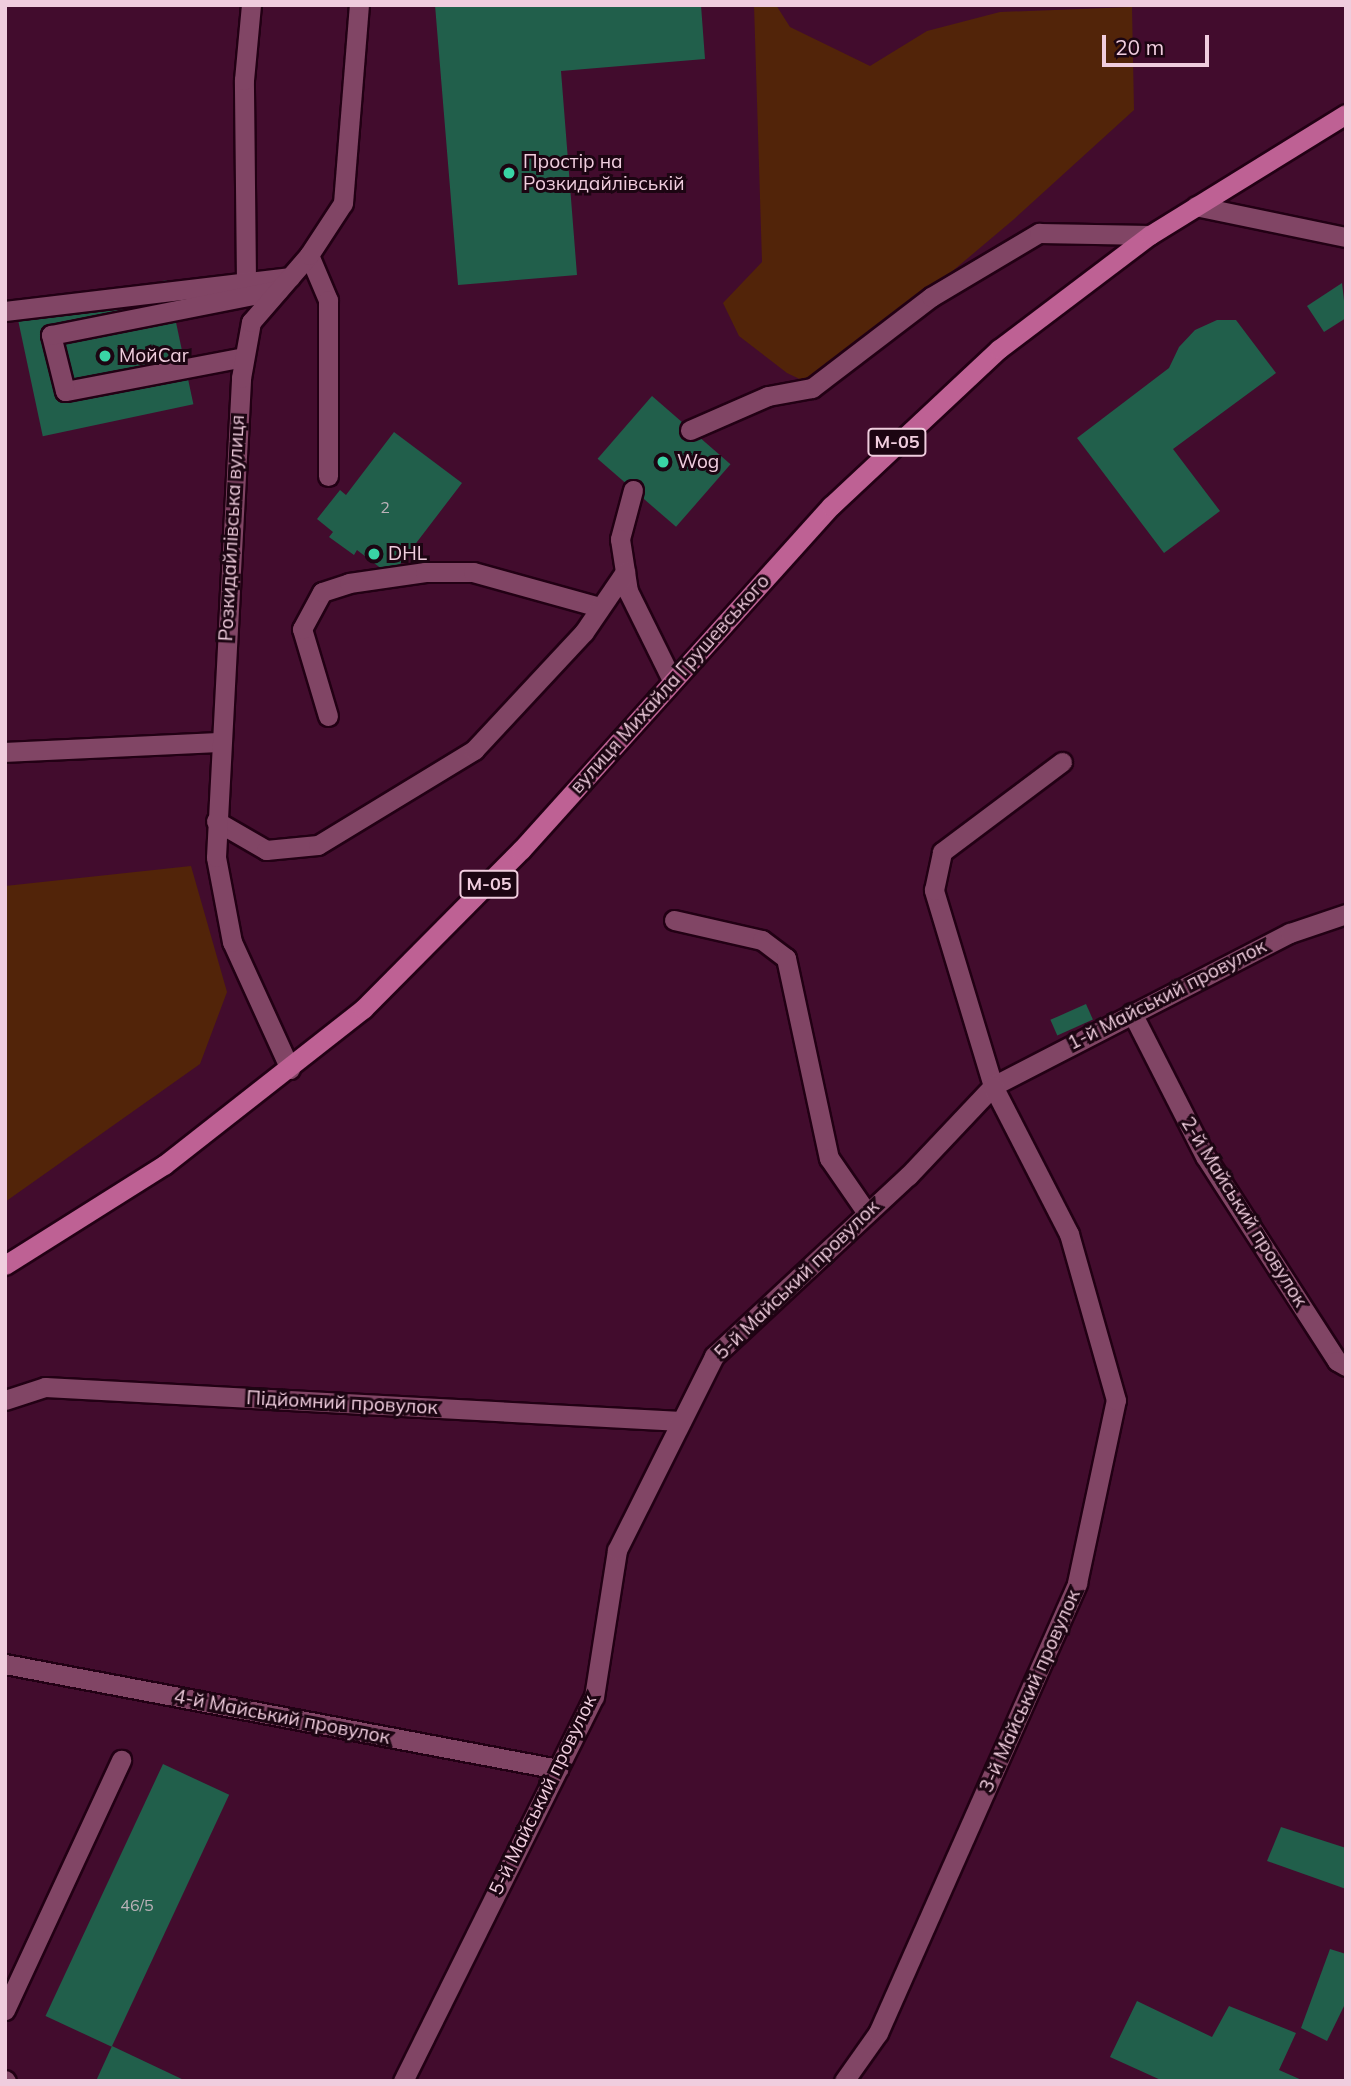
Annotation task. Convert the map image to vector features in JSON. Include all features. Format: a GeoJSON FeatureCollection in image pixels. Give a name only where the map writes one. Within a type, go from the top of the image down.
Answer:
{"type":"FeatureCollection","features":[{"type":"Feature","properties":{"kind":"main road","name":"вулиця Михайла Грушевського"},"geometry":{"type":"LineString","coordinates":[[5,1265],[164,1165],[290,1069],[431,946],[831,506],[921,418],[999,349],[1150,234],[1346,114]]}},
{"type":"Feature","properties":{"kind":"street"},"geometry":{"type":"LineString","coordinates":[[246,281],[244,80],[251,5]]}},
{"type":"Feature","properties":{"kind":"street","name":"Розкидайлівська вулиця"},"geometry":{"type":"LineString","coordinates":[[290,1069],[232,942],[219,886],[216,821],[244,357],[251,322],[309,255],[343,203],[359,5]]}},
{"type":"Feature","properties":{"kind":"street"},"geometry":{"type":"LineString","coordinates":[[1196,206],[1346,237]]}},
{"type":"Feature","properties":{"kind":"street"},"geometry":{"type":"LineString","coordinates":[[690,430],[768,396],[812,388],[931,297],[1040,233],[1150,234]]}},
{"type":"Feature","properties":{"kind":"street"},"geometry":{"type":"LineString","coordinates":[[309,255],[328,300],[328,476]]}},
{"type":"Feature","properties":{"kind":"street"},"geometry":{"type":"LineString","coordinates":[[5,312],[246,281],[284,283]]}},
{"type":"Feature","properties":{"kind":"street"},"geometry":{"type":"LineString","coordinates":[[244,357],[65,391],[51,335],[284,283]]}},
{"type":"Feature","properties":{"kind":"street"},"geometry":{"type":"LineString","coordinates":[[634,490],[620,539],[628,591],[672,680]]}},
{"type":"Feature","properties":{"kind":"street"},"geometry":{"type":"LineString","coordinates":[[328,716],[302,629],[323,592],[349,583],[425,572],[473,572],[599,607]]}},
{"type":"Feature","properties":{"kind":"street"},"geometry":{"type":"LineString","coordinates":[[216,821],[266,850],[318,845],[474,750],[584,632],[625,572]]}},
{"type":"Feature","properties":{"kind":"street"},"geometry":{"type":"LineString","coordinates":[[5,752],[220,742]]}},
{"type":"Feature","properties":{"kind":"street","name":"3-й Майський провулок"},"geometry":{"type":"LineString","coordinates":[[844,2081],[878,2032],[1077,1583],[1116,1400],[1069,1234],[993,1086],[934,890],[942,852],[1062,762]]}},
{"type":"Feature","properties":{"kind":"street","name":"1-й Майський провулок"},"geometry":{"type":"LineString","coordinates":[[993,1086],[1290,933],[1346,914]]}},
{"type":"Feature","properties":{"kind":"street"},"geometry":{"type":"LineString","coordinates":[[674,920],[762,940],[786,958],[829,1158],[867,1213]]}},
{"type":"Feature","properties":{"kind":"street","name":"2-й Майський провулок"},"geometry":{"type":"LineString","coordinates":[[1132,1013],[1205,1156],[1337,1361],[1346,1366]]}},
{"type":"Feature","properties":{"kind":"street","name":"5-й Майський провулок"},"geometry":{"type":"LineString","coordinates":[[403,2081],[594,1697],[617,1550],[714,1356],[867,1213],[993,1086]]}},
{"type":"Feature","properties":{"kind":"street","name":"Підйомний провулок"},"geometry":{"type":"LineString","coordinates":[[5,1400],[45,1387],[681,1421]]}},
{"type":"Feature","properties":{"kind":"street","name":"4-й Майський провулок"},"geometry":{"type":"LineString","coordinates":[[5,1664],[558,1769]]}},
{"type":"Feature","properties":{"kind":"street"},"geometry":{"type":"LineString","coordinates":[[5,2010],[121,1760]]}},
{"type":"Feature","properties":{"kind":"shaded area"},"geometry":{"type":"Polygon","coordinates":[[[754,5],[776,5],[790,27],[870,66],[927,31],[1000,12],[1132,7],[1134,110],[1013,220],[846,361],[810,384],[787,373],[739,336],[723,303],[762,262],[754,5]]]}},
{"type":"Feature","properties":{"kind":"shaded area"},"geometry":{"type":"Polygon","coordinates":[[[191,866],[227,992],[200,1064],[5,1202],[5,886],[191,866]]]}},
{"type":"Feature","properties":{"kind":"building","name":"Простір на Розкидайлівській"},"geometry":{"type":"Polygon","coordinates":[[[435,5],[701,5],[705,59],[561,71],[577,275],[458,285],[435,5]]]}},
{"type":"Feature","properties":{"kind":"building","name":"МойCar"},"geometry":{"type":"Polygon","coordinates":[[[167,280],[193,404],[43,436],[16,312],[167,280]]]}},
{"type":"Feature","properties":{"kind":"building"},"geometry":{"type":"Polygon","coordinates":[[[1342,283],[1346,318],[1324,332],[1307,306],[1342,283]]]}},
{"type":"Feature","properties":{"kind":"building"},"geometry":{"type":"Polygon","coordinates":[[[1217,320],[1236,320],[1276,373],[1173,449],[1220,511],[1164,553],[1077,438],[1169,368],[1179,347],[1195,330],[1217,320]]]}},
{"type":"Feature","properties":{"kind":"building","name":"Wog"},"geometry":{"type":"Polygon","coordinates":[[[652,396],[730,464],[676,527],[598,459],[652,396]]]}},
{"type":"Feature","properties":{"kind":"building"},"geometry":{"type":"Polygon","coordinates":[[[394,432],[462,483],[391,576],[357,550],[354,555],[329,537],[333,532],[317,519],[340,490],[346,495],[394,432]]]}},
{"type":"Feature","properties":{"kind":"building"},"geometry":{"type":"Polygon","coordinates":[[[1086,1004],[1093,1020],[1057,1035],[1050,1020],[1086,1004]]]}},
{"type":"Feature","properties":{"kind":"building"},"geometry":{"type":"Polygon","coordinates":[[[163,1764],[229,1795],[112,2047],[46,2016],[163,1764]]]}},
{"type":"Feature","properties":{"kind":"building"},"geometry":{"type":"Polygon","coordinates":[[[1281,1827],[1346,1848],[1346,1889],[1267,1861],[1281,1827]]]}},
{"type":"Feature","properties":{"kind":"building"},"geometry":{"type":"Polygon","coordinates":[[[1330,1949],[1346,1954],[1346,2002],[1327,2041],[1301,2028],[1330,1949]]]}},
{"type":"Feature","properties":{"kind":"building"},"geometry":{"type":"Polygon","coordinates":[[[1137,2001],[1212,2037],[1229,2006],[1296,2033],[1279,2070],[1304,2081],[1163,2081],[1110,2057],[1137,2001]]]}},
{"type":"Feature","properties":{"kind":"building"},"geometry":{"type":"Polygon","coordinates":[[[112,2046],[186,2081],[96,2081],[112,2046]]]}},
{"type":"Feature","properties":{"kind":"place","name":"Простір на Розкидайлівській"},"geometry":{"type":"Point","coordinates":[509,173]}},
{"type":"Feature","properties":{"kind":"place","name":"МойCar"},"geometry":{"type":"Point","coordinates":[105,356]}},
{"type":"Feature","properties":{"kind":"place","name":"Wog"},"geometry":{"type":"Point","coordinates":[663,462]}},
{"type":"Feature","properties":{"kind":"place","name":"DHL"},"geometry":{"type":"Point","coordinates":[374,554]}}]}
